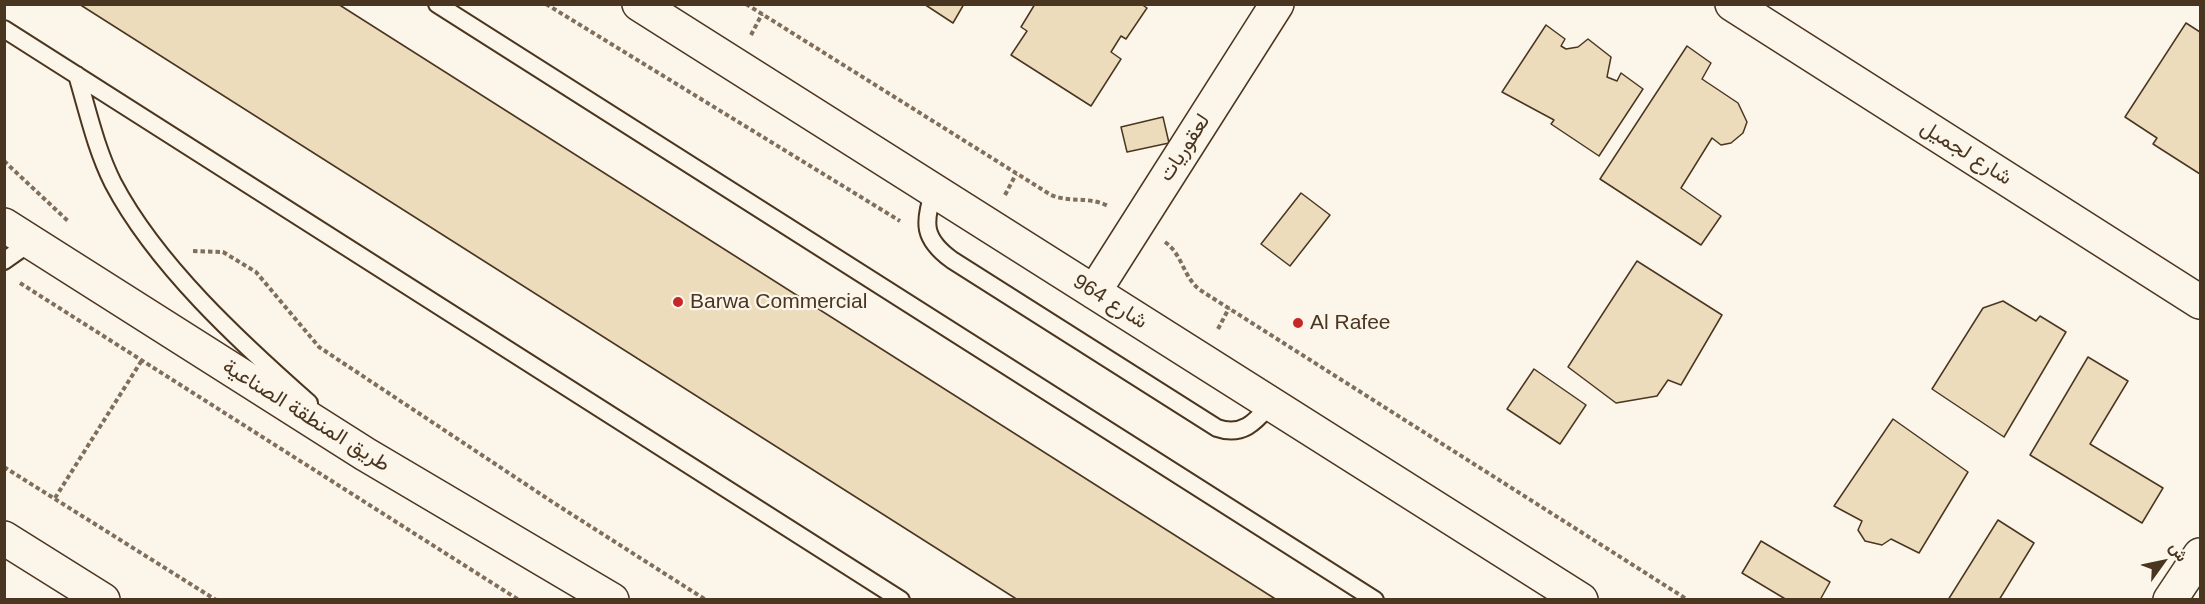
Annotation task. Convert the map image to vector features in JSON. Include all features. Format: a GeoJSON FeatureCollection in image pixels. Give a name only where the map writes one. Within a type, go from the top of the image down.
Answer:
{"type":"FeatureCollection","features":[{"type":"Feature","properties":{"kind":"street","name":"شارع 964"},"geometry":{"type":"LineString","coordinates":[[639,4],[1581,600]]}},
{"type":"Feature","properties":{"kind":"street","name":"لعقوريات"},"geometry":{"type":"LineString","coordinates":[[1094,292],[1277,4]]}},
{"type":"Feature","properties":{"kind":"street","name":"شارع لجميل"},"geometry":{"type":"LineString","coordinates":[[1732,4],[2200,302]]}},
{"type":"Feature","properties":{"kind":"street","name":"طريق المنطقة الصناعية"},"geometry":{"type":"LineString","coordinates":[[18,233],[365,454],[612,600]]}},
{"type":"Feature","properties":{"kind":"street"},"geometry":{"type":"LineString","coordinates":[[4,538],[103,600]]}},
{"type":"Feature","properties":{"kind":"street"},"geometry":{"type":"LineString","coordinates":[[2170,600],[2200,555]]}},
{"type":"Feature","properties":{"kind":"street"},"geometry":{"type":"LineString","coordinates":[[48,565],[128,600]]}},
{"type":"Feature","properties":{"kind":"lane"},"geometry":{"type":"LineString","coordinates":[[436,4],[1376,600]]}},
{"type":"Feature","properties":{"kind":"lane"},"geometry":{"type":"LineString","coordinates":[[4,29],[901,600]]}},
{"type":"Feature","properties":{"kind":"lane"},"geometry":{"type":"LineString","coordinates":[[77,75],[98,150],[132,215],[158,250],[234,334],[365,454]]}},
{"type":"Feature","properties":{"kind":"lane"},"geometry":{"type":"LineString","coordinates":[[934,191],[926,215],[931,240],[940,252],[1217,428],[1226,431],[1245,429],[1254,423],[1271,404]]}},
{"type":"Feature","properties":{"kind":"lane"},"geometry":{"type":"LineString","coordinates":[[4,261],[18,233]]}},
{"type":"Feature","properties":{"kind":"path"},"geometry":{"type":"LineString","coordinates":[[546,4],[931,240]]}},
{"type":"Feature","properties":{"kind":"path"},"geometry":{"type":"LineString","coordinates":[[746,4],[1051,195],[1072,201],[1096,201],[1137,224],[1174,249],[1189,278],[1200,290],[1688,600]]}},
{"type":"Feature","properties":{"kind":"path"},"geometry":{"type":"LineString","coordinates":[[4,161],[74,227]]}},
{"type":"Feature","properties":{"kind":"path"},"geometry":{"type":"LineString","coordinates":[[158,250],[223,252],[256,272],[319,347],[554,503],[706,600]]}},
{"type":"Feature","properties":{"kind":"path"},"geometry":{"type":"LineString","coordinates":[[14,279],[519,600]]}},
{"type":"Feature","properties":{"kind":"path"},"geometry":{"type":"LineString","coordinates":[[55,498],[142,360]]}},
{"type":"Feature","properties":{"kind":"path"},"geometry":{"type":"LineString","coordinates":[[4,466],[216,600]]}},
{"type":"Feature","properties":{"kind":"building","name":"Barwa Commercial"},"geometry":{"type":"Polygon","coordinates":[[[79,4],[338,4],[1277,600],[1018,600],[79,4]]]}},
{"type":"Feature","properties":{"kind":"building"},"geometry":{"type":"Polygon","coordinates":[[[924,4],[964,4],[953,23],[924,4]]]}},
{"type":"Feature","properties":{"kind":"building"},"geometry":{"type":"Polygon","coordinates":[[[1035,4],[1141,4],[1147,8],[1126,39],[1121,36],[1111,52],[1121,59],[1091,106],[1011,55],[1027,31],[1021,27],[1035,4]]]}},
{"type":"Feature","properties":{"kind":"building"},"geometry":{"type":"Polygon","coordinates":[[[2186,23],[2200,32],[2200,174],[2153,144],[2157,138],[2125,117],[2186,23]]]}},
{"type":"Feature","properties":{"kind":"building"},"geometry":{"type":"Polygon","coordinates":[[[1546,25],[1565,39],[1561,46],[1566,49],[1578,47],[1588,39],[1611,57],[1607,77],[1617,81],[1621,73],[1643,89],[1599,156],[1551,124],[1554,120],[1502,92],[1546,25]]]}},
{"type":"Feature","properties":{"kind":"building"},"geometry":{"type":"Polygon","coordinates":[[[1687,46],[1711,63],[1702,79],[1738,103],[1747,122],[1743,133],[1731,143],[1721,145],[1712,138],[1681,188],[1721,216],[1701,245],[1600,179],[1687,46]]]}},
{"type":"Feature","properties":{"kind":"building"},"geometry":{"type":"Polygon","coordinates":[[[1163,117],[1169,143],[1127,152],[1121,127],[1163,117]]]}},
{"type":"Feature","properties":{"kind":"building"},"geometry":{"type":"Polygon","coordinates":[[[1301,193],[1330,215],[1290,266],[1261,244],[1301,193]]]}},
{"type":"Feature","properties":{"kind":"building"},"geometry":{"type":"Polygon","coordinates":[[[1637,261],[1722,315],[1681,385],[1668,380],[1657,396],[1616,403],[1568,367],[1637,261]]]}},
{"type":"Feature","properties":{"kind":"building"},"geometry":{"type":"Polygon","coordinates":[[[2003,301],[2036,321],[2040,316],[2066,332],[2004,437],[1932,389],[1983,308],[2003,301]]]}},
{"type":"Feature","properties":{"kind":"building"},"geometry":{"type":"Polygon","coordinates":[[[2088,357],[2128,381],[2090,444],[2163,488],[2142,523],[2030,455],[2088,357]]]}},
{"type":"Feature","properties":{"kind":"building"},"geometry":{"type":"Polygon","coordinates":[[[1534,369],[1586,405],[1560,444],[1507,409],[1534,369]]]}},
{"type":"Feature","properties":{"kind":"building"},"geometry":{"type":"Polygon","coordinates":[[[1893,419],[1968,472],[1919,553],[1891,539],[1882,545],[1865,541],[1858,530],[1862,521],[1834,506],[1893,419]]]}},
{"type":"Feature","properties":{"kind":"building"},"geometry":{"type":"Polygon","coordinates":[[[1998,520],[2034,543],[1999,600],[1948,600],[1998,520]]]}},
{"type":"Feature","properties":{"kind":"building"},"geometry":{"type":"Polygon","coordinates":[[[1761,541],[1830,582],[1820,600],[1787,600],[1742,573],[1761,541]]]}},
{"type":"Feature","properties":{"kind":"place","name":"Barwa Commercial"},"geometry":{"type":"Point","coordinates":[678,302]}},
{"type":"Feature","properties":{"kind":"place","name":"Al Rafee"},"geometry":{"type":"Point","coordinates":[1298,323]}}]}
